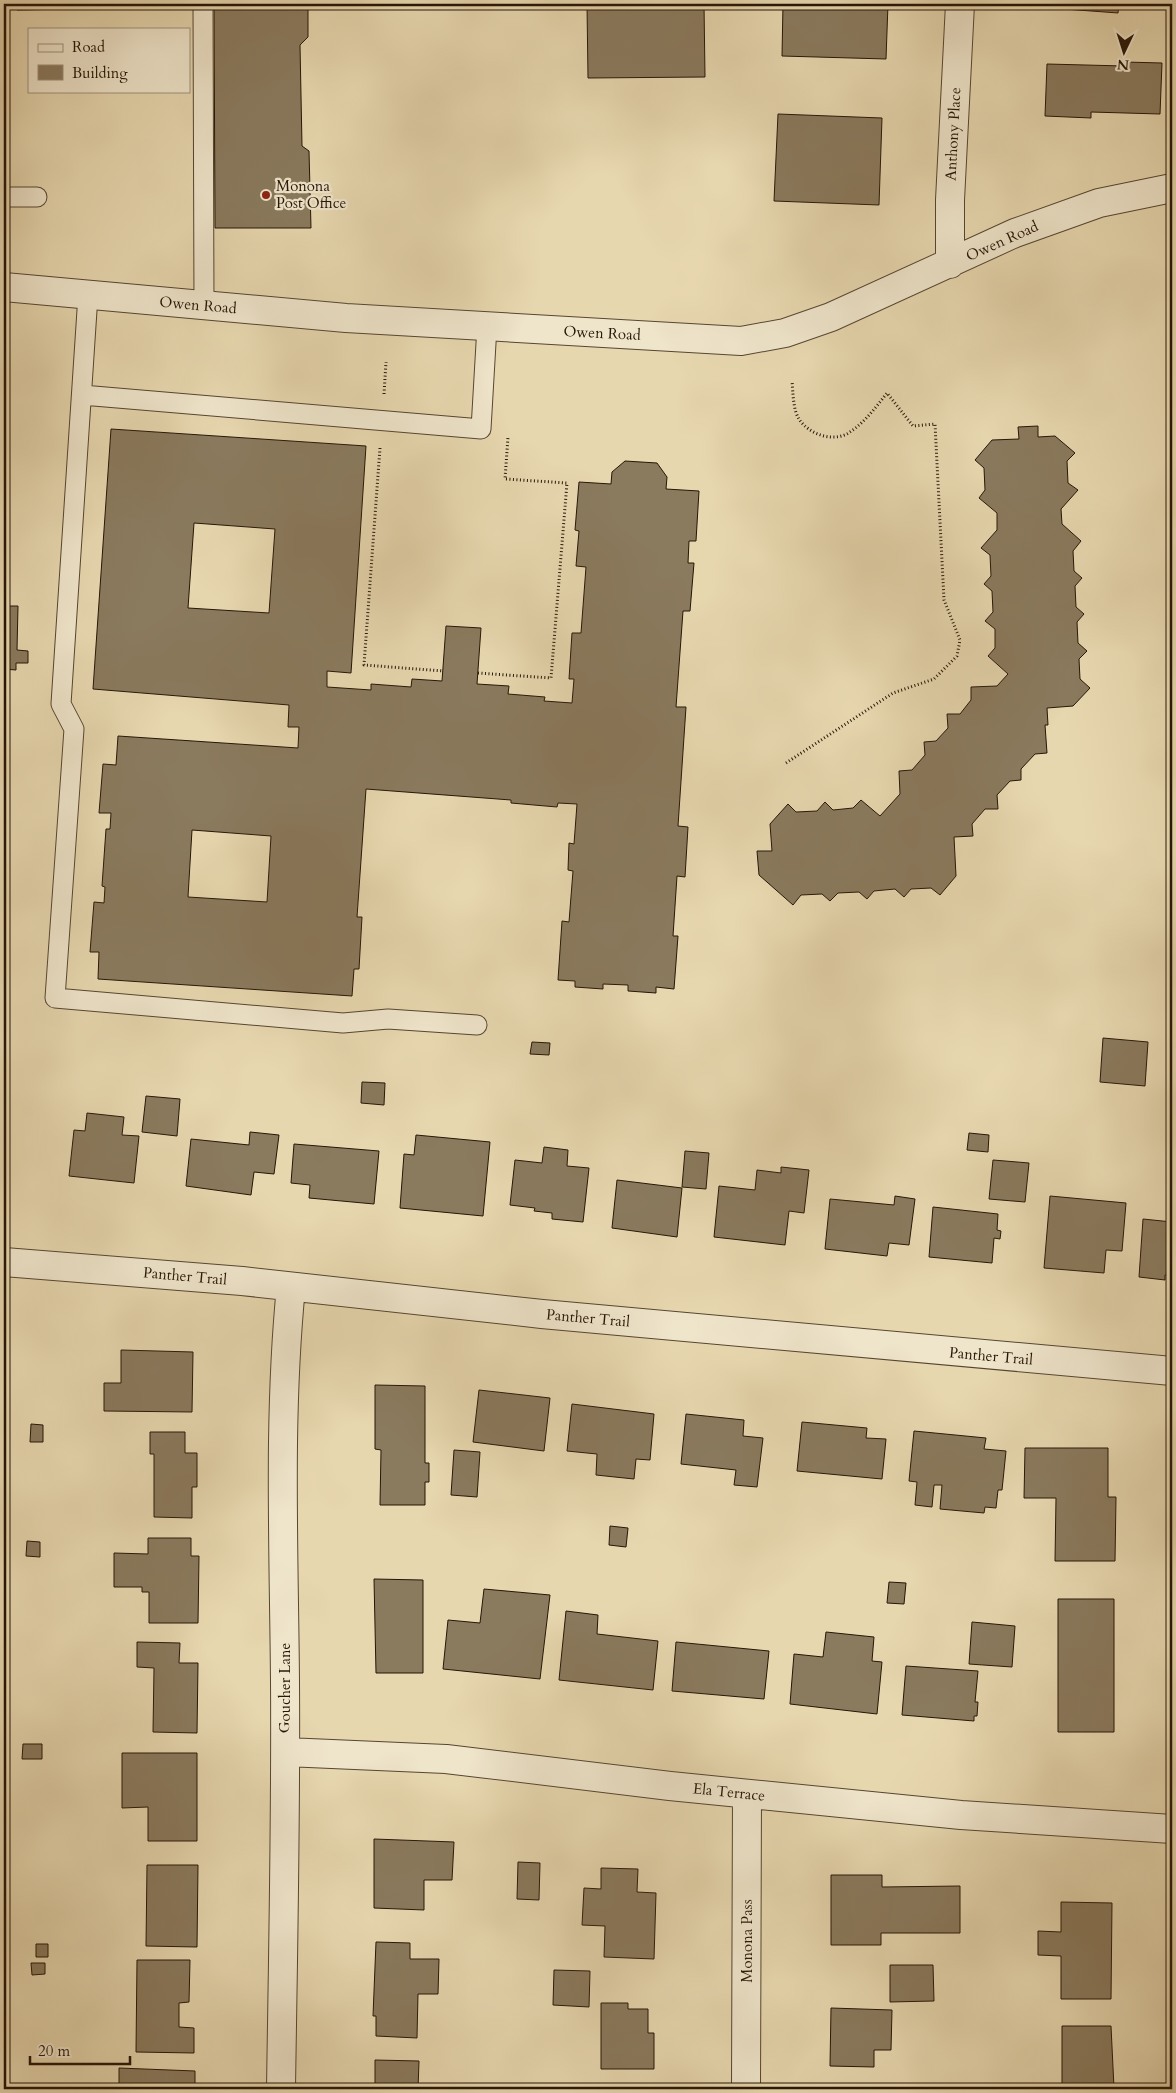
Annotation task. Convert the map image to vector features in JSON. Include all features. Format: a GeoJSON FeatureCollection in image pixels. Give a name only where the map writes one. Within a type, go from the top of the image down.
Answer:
{"type":"FeatureCollection","features":[{"type":"Feature","properties":{"kind":"street","name":"Anthony Place"},"geometry":{"type":"LineString","coordinates":[[950,264],[950,200],[960,4]]}},
{"type":"Feature","properties":{"kind":"street","name":"Owen Road"},"geometry":{"type":"LineString","coordinates":[[4,287],[346,318],[741,341],[785,333],[831,317],[1015,233],[1099,203],[1172,188]]}},
{"type":"Feature","properties":{"kind":"street","name":"Panther Trail"},"geometry":{"type":"LineString","coordinates":[[4,1262],[291,1287],[542,1314],[1172,1371]]}},
{"type":"Feature","properties":{"kind":"street","name":"Goucher Lane"},"geometry":{"type":"LineString","coordinates":[[281,2089],[286,1752],[284,1502],[286,1338],[291,1287]]}},
{"type":"Feature","properties":{"kind":"street","name":"Ela Terrace"},"geometry":{"type":"LineString","coordinates":[[286,1752],[446,1759],[747,1794],[961,1815],[1172,1829]]}},
{"type":"Feature","properties":{"kind":"street","name":"Monona Pass"},"geometry":{"type":"LineString","coordinates":[[746,2089],[747,1794]]}},
{"type":"Feature","properties":{"kind":"lane"},"geometry":{"type":"LineString","coordinates":[[203,4],[204,306]]}},
{"type":"Feature","properties":{"kind":"lane"},"geometry":{"type":"LineString","coordinates":[[4,197],[37,197]]}},
{"type":"Feature","properties":{"kind":"lane"},"geometry":{"type":"LineString","coordinates":[[88,295],[61,704],[74,729],[55,998],[343,1023],[388,1019],[477,1025]]}},
{"type":"Feature","properties":{"kind":"lane"},"geometry":{"type":"LineString","coordinates":[[82,395],[481,429],[487,326]]}},
{"type":"Feature","properties":{"kind":"path"},"geometry":{"type":"LineString","coordinates":[[386,362],[364,665],[443,671]]}},
{"type":"Feature","properties":{"kind":"path"},"geometry":{"type":"LineString","coordinates":[[786,763],[893,693],[934,679],[957,656],[960,640],[944,600],[936,424],[913,426],[888,392],[868,417],[849,434],[829,437],[820,435],[812,432],[799,419],[792,381]]}},
{"type":"Feature","properties":{"kind":"path"},"geometry":{"type":"LineString","coordinates":[[478,673],[551,678],[567,483],[505,479],[508,432]]}},
{"type":"Feature","properties":{"kind":"building"},"geometry":{"type":"Polygon","coordinates":[[[17,4],[180,4],[180,7],[17,10],[17,4]]]}},
{"type":"Feature","properties":{"kind":"building"},"geometry":{"type":"Polygon","coordinates":[[[214,4],[308,4],[308,37],[300,45],[302,146],[309,151],[311,228],[215,228],[214,4]]]}},
{"type":"Feature","properties":{"kind":"building"},"geometry":{"type":"Polygon","coordinates":[[[587,4],[704,4],[705,77],[588,78],[587,4]]]}},
{"type":"Feature","properties":{"kind":"building"},"geometry":{"type":"Polygon","coordinates":[[[783,4],[888,4],[886,59],[782,56],[783,4]]]}},
{"type":"Feature","properties":{"kind":"building"},"geometry":{"type":"Polygon","coordinates":[[[1052,4],[1119,4],[1118,13],[1051,8],[1052,4]]]}},
{"type":"Feature","properties":{"kind":"building"},"geometry":{"type":"Polygon","coordinates":[[[1125,62],[1162,63],[1160,114],[1091,112],[1091,118],[1045,116],[1047,64],[1124,66],[1125,62]]]}},
{"type":"Feature","properties":{"kind":"building"},"geometry":{"type":"Polygon","coordinates":[[[778,114],[882,118],[879,205],[774,201],[778,114]]]}},
{"type":"Feature","properties":{"kind":"building"},"geometry":{"type":"Polygon","coordinates":[[[1038,426],[1038,437],[1055,436],[1075,453],[1067,461],[1068,483],[1078,490],[1061,509],[1062,524],[1081,541],[1073,551],[1074,571],[1082,578],[1075,586],[1076,607],[1084,614],[1077,622],[1078,643],[1087,651],[1079,659],[1080,679],[1090,688],[1073,706],[1047,708],[1048,725],[1045,725],[1047,753],[1035,754],[1021,769],[1021,780],[1010,781],[997,795],[998,809],[985,809],[972,824],[973,836],[954,837],[956,876],[940,895],[931,888],[911,889],[904,897],[895,889],[874,891],[867,899],[859,892],[838,893],[830,901],[822,894],[801,895],[793,905],[759,875],[757,851],[772,851],[770,824],[788,804],[796,812],[817,811],[825,802],[833,810],[853,808],[861,800],[880,816],[900,794],[899,771],[912,770],[925,755],[924,742],[936,741],[948,728],[947,714],[960,714],[971,700],[971,687],[997,686],[1008,674],[988,656],[995,648],[995,629],[985,621],[993,612],[992,591],[984,584],[991,576],[990,555],[981,548],[997,530],[997,513],[979,498],[985,490],[984,468],[975,460],[992,440],[1019,439],[1018,427],[1038,426]]]}},
{"type":"Feature","properties":{"kind":"building"},"geometry":{"type":"Polygon","coordinates":[[[111,429],[366,446],[351,673],[327,671],[327,687],[371,690],[371,684],[411,687],[412,679],[442,681],[446,626],[481,628],[477,684],[509,686],[508,694],[545,697],[544,701],[572,703],[574,679],[569,679],[572,633],[581,633],[586,567],[576,566],[579,531],[575,530],[579,482],[611,484],[612,472],[625,461],[657,463],[667,477],[666,489],[699,491],[696,541],[689,541],[688,563],[694,563],[690,611],[683,611],[676,707],[686,707],[678,826],[688,827],[685,877],[677,876],[673,936],[678,936],[674,989],[656,987],[656,993],[628,991],[628,985],[603,984],[603,989],[575,987],[575,981],[558,980],[562,921],[569,922],[573,871],[568,870],[569,843],[574,844],[577,804],[558,803],[557,807],[511,803],[511,800],[366,789],[357,917],[362,917],[359,969],[354,969],[352,996],[98,979],[99,952],[90,952],[94,902],[104,903],[105,887],[102,886],[106,829],[110,829],[111,813],[99,813],[103,764],[116,765],[118,736],[298,748],[299,727],[288,727],[289,705],[93,689],[111,429]],[[194,523],[188,608],[269,613],[275,529],[194,523]],[[192,830],[188,897],[267,902],[271,836],[192,830]]]}},
{"type":"Feature","properties":{"kind":"building"},"geometry":{"type":"Polygon","coordinates":[[[4,597],[7,597],[7,606],[18,606],[17,650],[28,651],[28,663],[16,663],[16,670],[4,669],[4,597]]]}},
{"type":"Feature","properties":{"kind":"building"},"geometry":{"type":"Polygon","coordinates":[[[1103,1038],[1148,1042],[1145,1086],[1100,1082],[1103,1038]]]}},
{"type":"Feature","properties":{"kind":"building"},"geometry":{"type":"Polygon","coordinates":[[[532,1042],[550,1043],[549,1055],[530,1054],[532,1042]]]}},
{"type":"Feature","properties":{"kind":"building"},"geometry":{"type":"Polygon","coordinates":[[[362,1082],[385,1083],[384,1105],[361,1103],[362,1082]]]}},
{"type":"Feature","properties":{"kind":"building"},"geometry":{"type":"Polygon","coordinates":[[[146,1096],[180,1099],[177,1136],[142,1132],[146,1096]]]}},
{"type":"Feature","properties":{"kind":"building"},"geometry":{"type":"Polygon","coordinates":[[[87,1113],[124,1117],[122,1135],[139,1136],[134,1183],[69,1176],[74,1130],[85,1131],[87,1113]]]}},
{"type":"Feature","properties":{"kind":"building"},"geometry":{"type":"Polygon","coordinates":[[[250,1132],[279,1135],[274,1174],[254,1172],[251,1195],[186,1186],[191,1139],[249,1145],[250,1132]]]}},
{"type":"Feature","properties":{"kind":"building"},"geometry":{"type":"Polygon","coordinates":[[[969,1133],[989,1135],[988,1152],[967,1150],[969,1133]]]}},
{"type":"Feature","properties":{"kind":"building"},"geometry":{"type":"Polygon","coordinates":[[[416,1135],[490,1142],[483,1216],[400,1208],[404,1154],[414,1155],[416,1135]]]}},
{"type":"Feature","properties":{"kind":"building"},"geometry":{"type":"Polygon","coordinates":[[[294,1144],[379,1151],[374,1204],[309,1198],[310,1185],[291,1183],[294,1144]]]}},
{"type":"Feature","properties":{"kind":"building"},"geometry":{"type":"Polygon","coordinates":[[[544,1147],[568,1150],[567,1166],[589,1168],[583,1222],[552,1219],[552,1213],[534,1211],[535,1208],[510,1205],[515,1160],[542,1163],[544,1147]]]}},
{"type":"Feature","properties":{"kind":"building"},"geometry":{"type":"Polygon","coordinates":[[[685,1151],[709,1153],[706,1189],[682,1187],[685,1151]]]}},
{"type":"Feature","properties":{"kind":"building"},"geometry":{"type":"Polygon","coordinates":[[[993,1160],[1029,1163],[1025,1202],[989,1199],[993,1160]]]}},
{"type":"Feature","properties":{"kind":"building"},"geometry":{"type":"Polygon","coordinates":[[[781,1167],[809,1170],[804,1213],[789,1211],[785,1245],[714,1237],[719,1186],[755,1190],[757,1170],[781,1173],[781,1167]]]}},
{"type":"Feature","properties":{"kind":"building"},"geometry":{"type":"Polygon","coordinates":[[[617,1180],[682,1188],[677,1237],[612,1228],[617,1180]]]}},
{"type":"Feature","properties":{"kind":"building"},"geometry":{"type":"Polygon","coordinates":[[[895,1196],[915,1199],[909,1245],[889,1243],[887,1256],[825,1249],[830,1199],[894,1205],[895,1196]]]}},
{"type":"Feature","properties":{"kind":"building"},"geometry":{"type":"Polygon","coordinates":[[[1050,1196],[1126,1203],[1122,1251],[1106,1250],[1104,1273],[1044,1268],[1050,1196]]]}},
{"type":"Feature","properties":{"kind":"building"},"geometry":{"type":"Polygon","coordinates":[[[933,1207],[998,1214],[997,1230],[1001,1231],[1000,1239],[994,1238],[992,1263],[929,1257],[933,1207]]]}},
{"type":"Feature","properties":{"kind":"building"},"geometry":{"type":"Polygon","coordinates":[[[1143,1219],[1172,1222],[1172,1275],[1165,1275],[1165,1280],[1139,1277],[1143,1219]]]}},
{"type":"Feature","properties":{"kind":"building"},"geometry":{"type":"Polygon","coordinates":[[[121,1350],[193,1352],[192,1412],[104,1411],[104,1383],[121,1383],[121,1350]]]}},
{"type":"Feature","properties":{"kind":"building"},"geometry":{"type":"Polygon","coordinates":[[[375,1385],[425,1386],[425,1463],[429,1463],[429,1482],[425,1482],[425,1505],[380,1505],[381,1450],[375,1449],[375,1385]]]}},
{"type":"Feature","properties":{"kind":"building"},"geometry":{"type":"Polygon","coordinates":[[[479,1390],[550,1398],[544,1451],[473,1442],[479,1390]]]}},
{"type":"Feature","properties":{"kind":"building"},"geometry":{"type":"Polygon","coordinates":[[[572,1404],[654,1414],[650,1460],[636,1459],[634,1479],[596,1475],[597,1454],[567,1451],[572,1404]]]}},
{"type":"Feature","properties":{"kind":"building"},"geometry":{"type":"Polygon","coordinates":[[[686,1414],[744,1420],[743,1436],[763,1438],[757,1487],[734,1485],[736,1470],[681,1464],[686,1414]]]}},
{"type":"Feature","properties":{"kind":"building"},"geometry":{"type":"Polygon","coordinates":[[[802,1422],[867,1428],[866,1438],[886,1439],[882,1479],[797,1471],[802,1422]]]}},
{"type":"Feature","properties":{"kind":"building"},"geometry":{"type":"Polygon","coordinates":[[[31,1424],[43,1425],[43,1442],[30,1442],[31,1424]]]}},
{"type":"Feature","properties":{"kind":"building"},"geometry":{"type":"Polygon","coordinates":[[[914,1431],[986,1438],[984,1449],[1006,1451],[1002,1490],[998,1490],[996,1508],[985,1507],[984,1513],[940,1509],[942,1485],[934,1485],[932,1507],[915,1505],[917,1482],[909,1481],[914,1431]]]}},
{"type":"Feature","properties":{"kind":"building"},"geometry":{"type":"Polygon","coordinates":[[[150,1432],[185,1432],[185,1453],[197,1453],[197,1487],[192,1487],[192,1518],[154,1517],[154,1454],[150,1454],[150,1432]]]}},
{"type":"Feature","properties":{"kind":"building"},"geometry":{"type":"Polygon","coordinates":[[[1025,1448],[1108,1448],[1108,1497],[1116,1497],[1115,1561],[1055,1561],[1056,1498],[1024,1498],[1025,1448]]]}},
{"type":"Feature","properties":{"kind":"building"},"geometry":{"type":"Polygon","coordinates":[[[454,1450],[480,1452],[477,1497],[451,1495],[454,1450]]]}},
{"type":"Feature","properties":{"kind":"building"},"geometry":{"type":"Polygon","coordinates":[[[610,1526],[628,1528],[626,1547],[609,1545],[610,1526]]]}},
{"type":"Feature","properties":{"kind":"building"},"geometry":{"type":"Polygon","coordinates":[[[148,1538],[191,1538],[191,1556],[199,1556],[198,1623],[149,1623],[149,1592],[142,1592],[142,1587],[114,1587],[114,1553],[148,1554],[148,1538]]]}},
{"type":"Feature","properties":{"kind":"building"},"geometry":{"type":"Polygon","coordinates":[[[27,1541],[40,1542],[40,1557],[26,1556],[27,1541]]]}},
{"type":"Feature","properties":{"kind":"building"},"geometry":{"type":"Polygon","coordinates":[[[374,1579],[423,1580],[423,1673],[376,1673],[374,1579]]]}},
{"type":"Feature","properties":{"kind":"building"},"geometry":{"type":"Polygon","coordinates":[[[889,1582],[906,1583],[904,1604],[887,1603],[889,1582]]]}},
{"type":"Feature","properties":{"kind":"building"},"geometry":{"type":"Polygon","coordinates":[[[484,1589],[550,1595],[540,1679],[443,1669],[448,1620],[480,1623],[484,1589]]]}},
{"type":"Feature","properties":{"kind":"building"},"geometry":{"type":"Polygon","coordinates":[[[1058,1599],[1114,1599],[1114,1732],[1058,1732],[1058,1599]]]}},
{"type":"Feature","properties":{"kind":"building"},"geometry":{"type":"Polygon","coordinates":[[[566,1611],[598,1615],[597,1634],[658,1641],[653,1690],[559,1680],[566,1611]]]}},
{"type":"Feature","properties":{"kind":"building"},"geometry":{"type":"Polygon","coordinates":[[[972,1622],[1015,1626],[1012,1667],[969,1664],[972,1622]]]}},
{"type":"Feature","properties":{"kind":"building"},"geometry":{"type":"Polygon","coordinates":[[[826,1632],[874,1637],[872,1661],[882,1662],[877,1714],[790,1704],[794,1654],[823,1657],[826,1632]]]}},
{"type":"Feature","properties":{"kind":"building"},"geometry":{"type":"Polygon","coordinates":[[[137,1642],[180,1643],[179,1663],[198,1663],[197,1733],[153,1732],[154,1668],[137,1667],[137,1642]]]}},
{"type":"Feature","properties":{"kind":"building"},"geometry":{"type":"Polygon","coordinates":[[[676,1642],[769,1651],[764,1699],[672,1691],[676,1642]]]}},
{"type":"Feature","properties":{"kind":"building"},"geometry":{"type":"Polygon","coordinates":[[[906,1666],[978,1671],[975,1702],[978,1702],[977,1716],[974,1716],[974,1721],[902,1715],[906,1666]]]}},
{"type":"Feature","properties":{"kind":"building"},"geometry":{"type":"Polygon","coordinates":[[[23,1744],[42,1744],[42,1759],[22,1759],[23,1744]]]}},
{"type":"Feature","properties":{"kind":"building"},"geometry":{"type":"Polygon","coordinates":[[[122,1753],[197,1753],[197,1841],[148,1841],[148,1807],[122,1808],[122,1753]]]}},
{"type":"Feature","properties":{"kind":"building"},"geometry":{"type":"Polygon","coordinates":[[[374,1839],[454,1842],[452,1880],[424,1880],[424,1910],[374,1908],[374,1839]]]}},
{"type":"Feature","properties":{"kind":"building"},"geometry":{"type":"Polygon","coordinates":[[[518,1862],[540,1863],[539,1900],[517,1899],[518,1862]]]}},
{"type":"Feature","properties":{"kind":"building"},"geometry":{"type":"Polygon","coordinates":[[[147,1865],[198,1865],[197,1947],[146,1946],[147,1865]]]}},
{"type":"Feature","properties":{"kind":"building"},"geometry":{"type":"Polygon","coordinates":[[[601,1868],[638,1869],[637,1892],[656,1893],[654,1959],[604,1957],[605,1926],[582,1925],[584,1888],[601,1889],[601,1868]]]}},
{"type":"Feature","properties":{"kind":"building"},"geometry":{"type":"Polygon","coordinates":[[[831,1875],[882,1875],[882,1887],[960,1886],[960,1933],[881,1933],[881,1945],[831,1945],[831,1875]]]}},
{"type":"Feature","properties":{"kind":"building"},"geometry":{"type":"Polygon","coordinates":[[[1061,1902],[1112,1903],[1111,1999],[1061,1999],[1061,1956],[1038,1955],[1038,1931],[1061,1932],[1061,1902]]]}},
{"type":"Feature","properties":{"kind":"building"},"geometry":{"type":"Polygon","coordinates":[[[376,1942],[410,1943],[410,1959],[439,1959],[438,1994],[418,1994],[417,2038],[376,2036],[376,2016],[373,2016],[376,1942]]]}},
{"type":"Feature","properties":{"kind":"building"},"geometry":{"type":"Polygon","coordinates":[[[36,1944],[48,1944],[48,1957],[36,1957],[36,1944]]]}},
{"type":"Feature","properties":{"kind":"building"},"geometry":{"type":"Polygon","coordinates":[[[137,1960],[190,1960],[189,2002],[179,2003],[179,2027],[194,2028],[194,2053],[136,2052],[137,1960]]]}},
{"type":"Feature","properties":{"kind":"building"},"geometry":{"type":"Polygon","coordinates":[[[31,1963],[45,1963],[45,1974],[32,1975],[31,1963]]]}},
{"type":"Feature","properties":{"kind":"building"},"geometry":{"type":"Polygon","coordinates":[[[890,1965],[933,1965],[934,2001],[890,2002],[890,1965]]]}},
{"type":"Feature","properties":{"kind":"building"},"geometry":{"type":"Polygon","coordinates":[[[554,1970],[590,1971],[589,2007],[553,2005],[554,1970]]]}},
{"type":"Feature","properties":{"kind":"building"},"geometry":{"type":"Polygon","coordinates":[[[601,2003],[628,2003],[628,2009],[648,2009],[648,2033],[654,2033],[654,2069],[601,2069],[601,2003]]]}},
{"type":"Feature","properties":{"kind":"building"},"geometry":{"type":"Polygon","coordinates":[[[831,2008],[892,2010],[891,2050],[874,2050],[874,2067],[830,2066],[831,2008]]]}},
{"type":"Feature","properties":{"kind":"building"},"geometry":{"type":"Polygon","coordinates":[[[1062,2026],[1111,2026],[1114,2088],[1045,2089],[1062,2088],[1062,2026]]]}},
{"type":"Feature","properties":{"kind":"building"},"geometry":{"type":"Polygon","coordinates":[[[375,2060],[419,2061],[418,2089],[375,2089],[375,2060]]]}},
{"type":"Feature","properties":{"kind":"building"},"geometry":{"type":"Polygon","coordinates":[[[119,2068],[195,2071],[195,2089],[119,2089],[119,2068]]]}},
{"type":"Feature","properties":{"kind":"place","name":"Monona Post Office"},"geometry":{"type":"Point","coordinates":[266,195]}}]}
